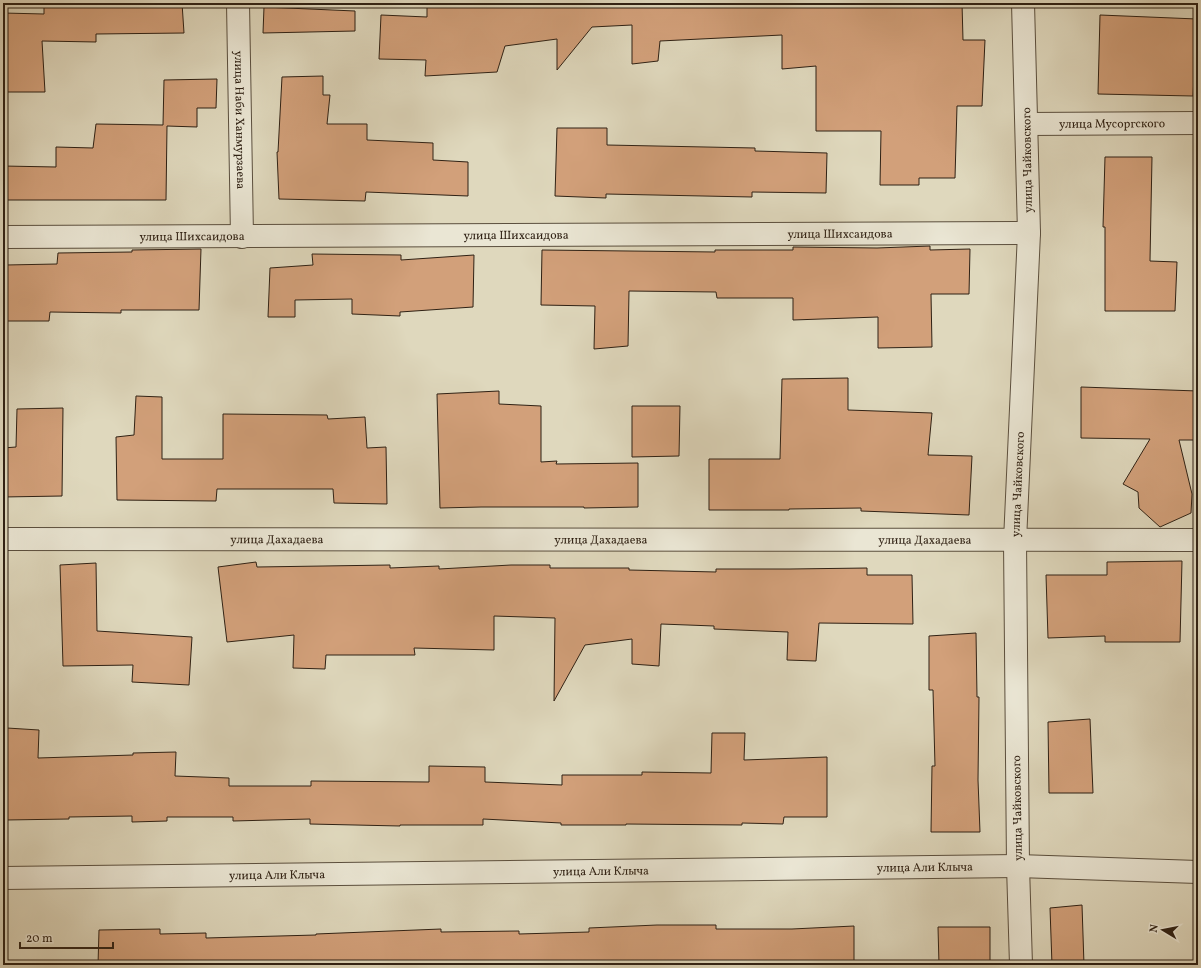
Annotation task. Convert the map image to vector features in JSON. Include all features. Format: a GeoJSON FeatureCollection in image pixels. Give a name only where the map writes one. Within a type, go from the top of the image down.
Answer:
{"type":"FeatureCollection","features":[{"type":"Feature","properties":{"kind":"street","name":"улица Наби Ханмурзаева"},"geometry":{"type":"LineString","coordinates":[[238,3],[242,237]]}},
{"type":"Feature","properties":{"kind":"street","name":"улица Чайковского"},"geometry":{"type":"LineString","coordinates":[[1021,965],[1018,866],[1015,541],[1029,233],[1023,3]]}},
{"type":"Feature","properties":{"kind":"street","name":"улица Мусоргского"},"geometry":{"type":"LineString","coordinates":[[1027,124],[1198,123]]}},
{"type":"Feature","properties":{"kind":"street","name":"улица Шихсаидова"},"geometry":{"type":"LineString","coordinates":[[3,237],[1029,233]]}},
{"type":"Feature","properties":{"kind":"street","name":"улица Дахадаева"},"geometry":{"type":"LineString","coordinates":[[3,539],[1198,540]]}},
{"type":"Feature","properties":{"kind":"street","name":"улица Али Клыча"},"geometry":{"type":"LineString","coordinates":[[3,878],[1018,866],[1198,872]]}},
{"type":"Feature","properties":{"kind":"building"},"geometry":{"type":"Polygon","coordinates":[[[44,3],[182,3],[184,33],[96,34],[96,42],[42,41],[45,92],[3,92],[3,13],[44,14],[44,3]]]}},
{"type":"Feature","properties":{"kind":"building"},"geometry":{"type":"Polygon","coordinates":[[[427,3],[962,3],[963,40],[985,40],[982,106],[957,106],[955,178],[919,178],[919,185],[880,185],[881,131],[816,131],[816,66],[782,69],[782,35],[660,41],[658,61],[632,64],[632,25],[592,27],[557,70],[557,39],[505,46],[497,72],[425,76],[426,60],[379,59],[381,15],[427,17],[427,3]]]}},
{"type":"Feature","properties":{"kind":"building"},"geometry":{"type":"Polygon","coordinates":[[[264,7],[355,11],[355,31],[263,33],[264,7]]]}},
{"type":"Feature","properties":{"kind":"building"},"geometry":{"type":"Polygon","coordinates":[[[1100,15],[1197,19],[1193,96],[1098,94],[1100,15]]]}},
{"type":"Feature","properties":{"kind":"building"},"geometry":{"type":"Polygon","coordinates":[[[323,76],[323,95],[330,95],[327,124],[367,124],[367,140],[433,143],[433,160],[468,162],[468,196],[366,192],[365,201],[279,199],[277,152],[282,77],[323,76]]]}},
{"type":"Feature","properties":{"kind":"building"},"geometry":{"type":"Polygon","coordinates":[[[217,79],[216,108],[197,108],[197,127],[167,126],[166,200],[3,200],[3,166],[56,167],[56,147],[93,148],[96,124],[163,125],[164,80],[217,79]]]}},
{"type":"Feature","properties":{"kind":"building"},"geometry":{"type":"Polygon","coordinates":[[[557,128],[607,128],[607,145],[755,148],[755,151],[827,153],[826,193],[752,192],[752,197],[606,194],[606,198],[555,196],[557,128]]]}},
{"type":"Feature","properties":{"kind":"building"},"geometry":{"type":"Polygon","coordinates":[[[1105,157],[1152,157],[1150,261],[1177,262],[1175,311],[1105,311],[1105,227],[1103,227],[1105,157]]]}},
{"type":"Feature","properties":{"kind":"building"},"geometry":{"type":"Polygon","coordinates":[[[930,246],[930,250],[970,249],[969,294],[931,294],[932,347],[878,348],[878,317],[793,320],[793,298],[717,298],[716,292],[629,291],[628,346],[594,349],[595,306],[541,305],[542,250],[715,252],[715,250],[793,250],[793,247],[877,248],[930,246]]]}},
{"type":"Feature","properties":{"kind":"building"},"geometry":{"type":"Polygon","coordinates":[[[201,249],[199,310],[121,310],[121,313],[50,312],[49,321],[5,321],[6,265],[57,264],[58,253],[201,249]]]}},
{"type":"Feature","properties":{"kind":"building"},"geometry":{"type":"Polygon","coordinates":[[[312,254],[401,255],[401,260],[474,255],[473,307],[400,312],[400,316],[352,314],[352,299],[295,300],[295,317],[268,317],[270,268],[313,265],[312,254]]]}},
{"type":"Feature","properties":{"kind":"building"},"geometry":{"type":"Polygon","coordinates":[[[848,378],[848,410],[932,413],[928,455],[972,456],[969,515],[861,511],[861,508],[709,510],[709,459],[780,459],[782,379],[848,378]]]}},
{"type":"Feature","properties":{"kind":"building"},"geometry":{"type":"Polygon","coordinates":[[[1081,387],[1198,391],[1198,440],[1179,440],[1192,494],[1191,513],[1160,527],[1139,508],[1138,492],[1123,484],[1150,439],[1081,438],[1081,387]]]}},
{"type":"Feature","properties":{"kind":"building"},"geometry":{"type":"Polygon","coordinates":[[[499,391],[499,404],[541,406],[541,462],[557,461],[556,464],[638,463],[638,507],[440,508],[437,394],[499,391]]]}},
{"type":"Feature","properties":{"kind":"building"},"geometry":{"type":"Polygon","coordinates":[[[136,396],[162,397],[162,459],[223,459],[223,414],[327,415],[328,419],[365,417],[367,448],[386,447],[387,504],[334,503],[333,489],[217,489],[216,501],[117,500],[116,437],[134,435],[136,396]]]}},
{"type":"Feature","properties":{"kind":"building"},"geometry":{"type":"Polygon","coordinates":[[[632,406],[680,406],[679,456],[632,457],[632,406]]]}},
{"type":"Feature","properties":{"kind":"building"},"geometry":{"type":"Polygon","coordinates":[[[63,408],[62,496],[3,497],[3,448],[16,447],[17,409],[63,408]]]}},
{"type":"Feature","properties":{"kind":"building"},"geometry":{"type":"Polygon","coordinates":[[[1182,561],[1180,642],[1105,642],[1105,636],[1048,638],[1046,575],[1107,575],[1107,562],[1182,561]]]}},
{"type":"Feature","properties":{"kind":"building"},"geometry":{"type":"Polygon","coordinates":[[[256,562],[257,567],[390,565],[390,568],[439,566],[439,569],[511,565],[550,565],[550,568],[629,568],[629,570],[716,572],[716,569],[867,568],[867,575],[912,575],[913,624],[819,623],[816,661],[787,660],[788,632],[714,629],[714,626],[661,624],[659,666],[632,664],[632,639],[585,645],[554,701],[555,618],[494,616],[494,650],[414,648],[415,655],[326,655],[325,669],[293,668],[294,635],[227,642],[218,567],[256,562]]]}},
{"type":"Feature","properties":{"kind":"building"},"geometry":{"type":"Polygon","coordinates":[[[96,563],[97,631],[192,637],[189,685],[132,682],[133,665],[63,666],[60,565],[96,563]]]}},
{"type":"Feature","properties":{"kind":"building"},"geometry":{"type":"Polygon","coordinates":[[[976,633],[977,697],[979,697],[978,780],[980,832],[931,832],[932,766],[935,766],[933,690],[929,690],[929,636],[976,633]]]}},
{"type":"Feature","properties":{"kind":"building"},"geometry":{"type":"Polygon","coordinates":[[[1090,719],[1093,793],[1049,793],[1048,722],[1090,719]]]}},
{"type":"Feature","properties":{"kind":"building"},"geometry":{"type":"Polygon","coordinates":[[[7,728],[39,730],[38,758],[176,752],[175,776],[229,778],[229,786],[311,786],[311,781],[429,782],[429,766],[485,767],[485,782],[562,785],[562,775],[642,775],[642,772],[711,773],[712,733],[745,733],[744,760],[827,757],[827,817],[784,817],[783,824],[742,823],[742,825],[561,825],[561,823],[483,819],[483,825],[400,826],[310,824],[310,819],[233,821],[233,817],[167,817],[167,821],[132,822],[132,816],[6,820],[7,728]]]}},
{"type":"Feature","properties":{"kind":"building"},"geometry":{"type":"Polygon","coordinates":[[[1082,905],[1084,965],[1052,965],[1050,908],[1082,905]]]}},
{"type":"Feature","properties":{"kind":"building"},"geometry":{"type":"Polygon","coordinates":[[[657,925],[716,925],[716,929],[792,929],[854,926],[854,965],[798,965],[798,962],[750,965],[98,965],[99,930],[160,929],[160,934],[206,933],[206,938],[316,935],[441,929],[441,932],[519,931],[519,934],[589,932],[589,928],[657,925]]]}},
{"type":"Feature","properties":{"kind":"building"},"geometry":{"type":"Polygon","coordinates":[[[938,927],[990,927],[990,965],[939,965],[938,927]]]}}]}
